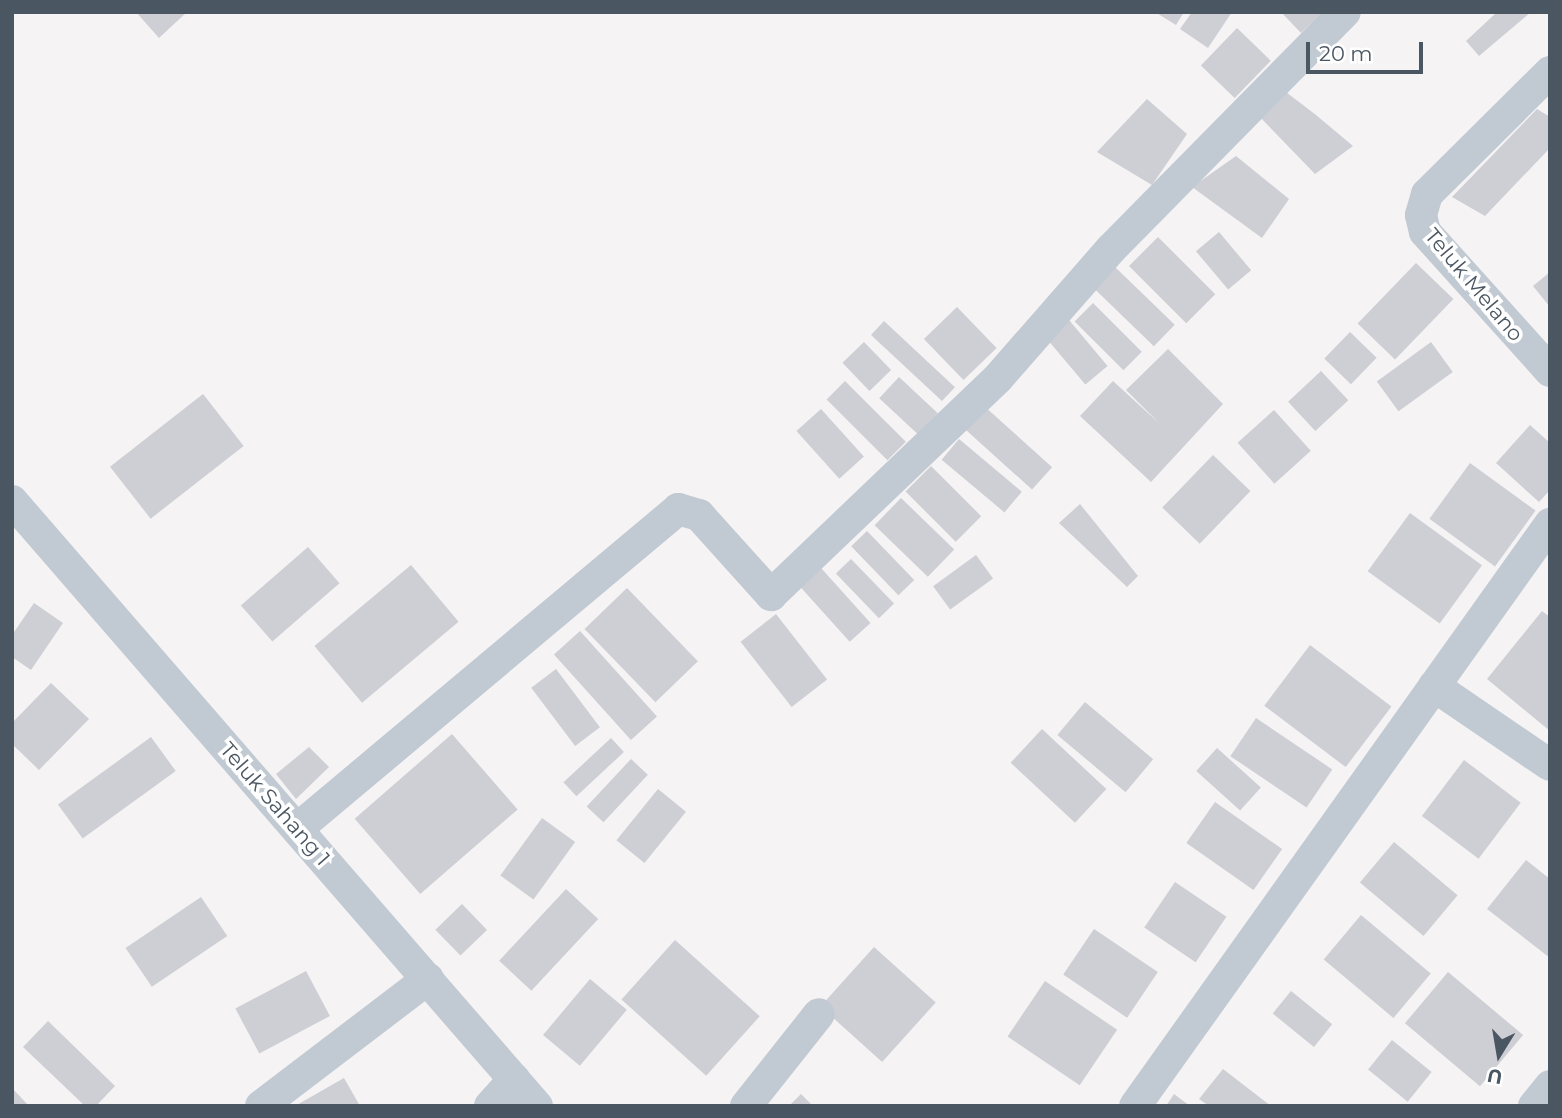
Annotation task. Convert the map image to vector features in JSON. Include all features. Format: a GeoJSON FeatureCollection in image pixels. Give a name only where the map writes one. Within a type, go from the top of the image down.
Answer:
{"type":"FeatureCollection","features":[{"type":"Feature","properties":{"kind":"street"},"geometry":{"type":"LineString","coordinates":[[297,829],[678,509],[699,515],[771,595],[998,378],[1111,249],[1345,12]]}},
{"type":"Feature","properties":{"kind":"street","name":"Teluk Melano"},"geometry":{"type":"LineString","coordinates":[[1550,72],[1427,194],[1421,215],[1425,232],[1550,371]]}},
{"type":"Feature","properties":{"kind":"street","name":"Teluk Sahang 1"},"geometry":{"type":"LineString","coordinates":[[12,501],[537,1106]]}},
{"type":"Feature","properties":{"kind":"street"},"geometry":{"type":"LineString","coordinates":[[1135,1106],[1550,524]]}},
{"type":"Feature","properties":{"kind":"street"},"geometry":{"type":"LineString","coordinates":[[1434,686],[1550,765]]}},
{"type":"Feature","properties":{"kind":"street"},"geometry":{"type":"LineString","coordinates":[[261,1106],[428,979]]}},
{"type":"Feature","properties":{"kind":"street"},"geometry":{"type":"LineString","coordinates":[[746,1106],[819,1014]]}},
{"type":"Feature","properties":{"kind":"street"},"geometry":{"type":"LineString","coordinates":[[490,1106],[514,1079]]}},
{"type":"Feature","properties":{"kind":"street"},"geometry":{"type":"LineString","coordinates":[[1534,1106],[1550,1086]]}},
{"type":"Feature","properties":{"kind":"building"},"geometry":{"type":"Polygon","coordinates":[[[136,12],[187,12],[159,38],[136,12]]]}},
{"type":"Feature","properties":{"kind":"building"},"geometry":{"type":"Polygon","coordinates":[[[1155,12],[1184,12],[1176,25],[1155,12]]]}},
{"type":"Feature","properties":{"kind":"building"},"geometry":{"type":"Polygon","coordinates":[[[1192,12],[1232,12],[1208,48],[1180,29],[1192,12]]]}},
{"type":"Feature","properties":{"kind":"building"},"geometry":{"type":"Polygon","coordinates":[[[1281,12],[1323,12],[1301,33],[1281,12]]]}},
{"type":"Feature","properties":{"kind":"building"},"geometry":{"type":"Polygon","coordinates":[[[1497,12],[1531,12],[1479,56],[1466,41],[1497,12]]]}},
{"type":"Feature","properties":{"kind":"building"},"geometry":{"type":"Polygon","coordinates":[[[1237,28],[1271,61],[1235,98],[1201,65],[1237,28]]]}},
{"type":"Feature","properties":{"kind":"building"},"geometry":{"type":"Polygon","coordinates":[[[1282,89],[1353,146],[1315,174],[1258,115],[1282,89]]]}},
{"type":"Feature","properties":{"kind":"building"},"geometry":{"type":"Polygon","coordinates":[[[1147,99],[1187,134],[1152,185],[1097,152],[1147,99]]]}},
{"type":"Feature","properties":{"kind":"building"},"geometry":{"type":"Polygon","coordinates":[[[1537,109],[1550,117],[1550,148],[1485,216],[1452,197],[1537,109]]]}},
{"type":"Feature","properties":{"kind":"building"},"geometry":{"type":"Polygon","coordinates":[[[1236,156],[1289,199],[1262,238],[1192,187],[1236,156]]]}},
{"type":"Feature","properties":{"kind":"building"},"geometry":{"type":"Polygon","coordinates":[[[1219,232],[1251,270],[1228,290],[1196,251],[1219,232]]]}},
{"type":"Feature","properties":{"kind":"building"},"geometry":{"type":"Polygon","coordinates":[[[1158,237],[1215,294],[1186,323],[1129,266],[1158,237]]]}},
{"type":"Feature","properties":{"kind":"building"},"geometry":{"type":"Polygon","coordinates":[[[1416,263],[1453,299],[1395,360],[1358,323],[1416,263]]]}},
{"type":"Feature","properties":{"kind":"building"},"geometry":{"type":"Polygon","coordinates":[[[1115,267],[1175,325],[1154,346],[1094,289],[1115,267]]]}},
{"type":"Feature","properties":{"kind":"building"},"geometry":{"type":"Polygon","coordinates":[[[1550,272],[1550,307],[1533,286],[1550,272]]]}},
{"type":"Feature","properties":{"kind":"building"},"geometry":{"type":"Polygon","coordinates":[[[1093,303],[1142,352],[1123,370],[1075,321],[1093,303]]]}},
{"type":"Feature","properties":{"kind":"building"},"geometry":{"type":"Polygon","coordinates":[[[957,307],[997,348],[964,380],[924,339],[957,307]]]}},
{"type":"Feature","properties":{"kind":"building"},"geometry":{"type":"Polygon","coordinates":[[[1069,320],[1108,366],[1085,385],[1047,339],[1069,320]]]}},
{"type":"Feature","properties":{"kind":"building"},"geometry":{"type":"Polygon","coordinates":[[[884,321],[955,387],[942,401],[871,335],[884,321]]]}},
{"type":"Feature","properties":{"kind":"building"},"geometry":{"type":"Polygon","coordinates":[[[1350,332],[1377,358],[1351,384],[1324,359],[1350,332]]]}},
{"type":"Feature","properties":{"kind":"building"},"geometry":{"type":"Polygon","coordinates":[[[864,342],[891,370],[870,391],[842,363],[864,342]]]}},
{"type":"Feature","properties":{"kind":"building"},"geometry":{"type":"Polygon","coordinates":[[[1431,342],[1453,372],[1399,411],[1377,381],[1431,342]]]}},
{"type":"Feature","properties":{"kind":"building"},"geometry":{"type":"Polygon","coordinates":[[[1168,349],[1223,404],[1151,482],[1080,416],[1113,381],[1160,424],[1126,390],[1168,349]]]}},
{"type":"Feature","properties":{"kind":"building"},"geometry":{"type":"Polygon","coordinates":[[[1321,371],[1348,400],[1315,431],[1288,402],[1321,371]]]}},
{"type":"Feature","properties":{"kind":"building"},"geometry":{"type":"Polygon","coordinates":[[[899,377],[938,413],[918,434],[879,398],[899,377]]]}},
{"type":"Feature","properties":{"kind":"building"},"geometry":{"type":"Polygon","coordinates":[[[845,381],[906,442],[887,460],[827,399],[845,381]]]}},
{"type":"Feature","properties":{"kind":"building"},"geometry":{"type":"Polygon","coordinates":[[[203,394],[244,446],[151,519],[110,467],[203,394]]]}},
{"type":"Feature","properties":{"kind":"building"},"geometry":{"type":"Polygon","coordinates":[[[983,405],[1052,467],[1032,490],[963,427],[983,405]]]}},
{"type":"Feature","properties":{"kind":"building"},"geometry":{"type":"Polygon","coordinates":[[[821,409],[864,457],[839,479],[796,431],[821,409]]]}},
{"type":"Feature","properties":{"kind":"building"},"geometry":{"type":"Polygon","coordinates":[[[1274,410],[1311,451],[1274,484],[1238,443],[1274,410]]]}},
{"type":"Feature","properties":{"kind":"building"},"geometry":{"type":"Polygon","coordinates":[[[1530,425],[1550,443],[1550,490],[1539,502],[1496,463],[1530,425]]]}},
{"type":"Feature","properties":{"kind":"building"},"geometry":{"type":"Polygon","coordinates":[[[959,439],[1022,492],[1004,512],[942,460],[959,439]]]}},
{"type":"Feature","properties":{"kind":"building"},"geometry":{"type":"Polygon","coordinates":[[[1213,455],[1250,491],[1200,544],[1162,508],[1213,455]]]}},
{"type":"Feature","properties":{"kind":"building"},"geometry":{"type":"Polygon","coordinates":[[[1470,463],[1536,511],[1495,566],[1429,519],[1470,463]]]}},
{"type":"Feature","properties":{"kind":"building"},"geometry":{"type":"Polygon","coordinates":[[[931,466],[981,516],[956,542],[906,491],[931,466]]]}},
{"type":"Feature","properties":{"kind":"building"},"geometry":{"type":"Polygon","coordinates":[[[901,498],[954,549],[928,577],[875,525],[901,498]]]}},
{"type":"Feature","properties":{"kind":"building"},"geometry":{"type":"Polygon","coordinates":[[[1080,504],[1138,576],[1127,587],[1059,523],[1080,504]]]}},
{"type":"Feature","properties":{"kind":"building"},"geometry":{"type":"Polygon","coordinates":[[[1410,513],[1482,565],[1440,624],[1368,571],[1410,513]]]}},
{"type":"Feature","properties":{"kind":"building"},"geometry":{"type":"Polygon","coordinates":[[[867,531],[914,580],[898,595],[851,546],[867,531]]]}},
{"type":"Feature","properties":{"kind":"building"},"geometry":{"type":"Polygon","coordinates":[[[308,547],[339,583],[272,642],[241,605],[308,547]]]}},
{"type":"Feature","properties":{"kind":"building"},"geometry":{"type":"Polygon","coordinates":[[[976,555],[993,578],[950,610],[933,586],[976,555]]]}},
{"type":"Feature","properties":{"kind":"building"},"geometry":{"type":"Polygon","coordinates":[[[851,559],[894,604],[879,618],[836,574],[851,559]]]}},
{"type":"Feature","properties":{"kind":"building"},"geometry":{"type":"Polygon","coordinates":[[[411,565],[459,622],[362,703],[314,646],[411,565]]]}},
{"type":"Feature","properties":{"kind":"building"},"geometry":{"type":"Polygon","coordinates":[[[821,568],[871,623],[850,642],[800,587],[821,568]]]}},
{"type":"Feature","properties":{"kind":"building"},"geometry":{"type":"Polygon","coordinates":[[[627,588],[698,661],[655,702],[585,629],[627,588]]]}},
{"type":"Feature","properties":{"kind":"building"},"geometry":{"type":"Polygon","coordinates":[[[34,603],[63,623],[31,670],[12,657],[12,635],[34,603]]]}},
{"type":"Feature","properties":{"kind":"building"},"geometry":{"type":"Polygon","coordinates":[[[1542,611],[1550,617],[1550,731],[1487,679],[1542,611]]]}},
{"type":"Feature","properties":{"kind":"building"},"geometry":{"type":"Polygon","coordinates":[[[776,614],[827,679],[792,707],[741,642],[776,614]]]}},
{"type":"Feature","properties":{"kind":"building"},"geometry":{"type":"Polygon","coordinates":[[[580,631],[657,716],[631,740],[554,654],[580,631]]]}},
{"type":"Feature","properties":{"kind":"building"},"geometry":{"type":"Polygon","coordinates":[[[1310,645],[1391,706],[1346,767],[1264,706],[1310,645]]]}},
{"type":"Feature","properties":{"kind":"building"},"geometry":{"type":"Polygon","coordinates":[[[556,669],[600,727],[575,746],[531,688],[556,669]]]}},
{"type":"Feature","properties":{"kind":"building"},"geometry":{"type":"Polygon","coordinates":[[[51,683],[89,719],[39,770],[12,744],[12,723],[51,683]]]}},
{"type":"Feature","properties":{"kind":"building"},"geometry":{"type":"Polygon","coordinates":[[[1085,702],[1153,759],[1126,792],[1057,735],[1085,702]]]}},
{"type":"Feature","properties":{"kind":"building"},"geometry":{"type":"Polygon","coordinates":[[[1256,718],[1332,769],[1307,808],[1230,756],[1256,718]]]}},
{"type":"Feature","properties":{"kind":"building"},"geometry":{"type":"Polygon","coordinates":[[[1042,729],[1106,789],[1075,823],[1011,763],[1042,729]]]}},
{"type":"Feature","properties":{"kind":"building"},"geometry":{"type":"Polygon","coordinates":[[[452,734],[518,809],[420,894],[355,819],[452,734]]]}},
{"type":"Feature","properties":{"kind":"building"},"geometry":{"type":"Polygon","coordinates":[[[151,737],[176,771],[83,839],[58,805],[151,737]]]}},
{"type":"Feature","properties":{"kind":"building"},"geometry":{"type":"Polygon","coordinates":[[[611,738],[624,752],[576,796],[563,782],[611,738]]]}},
{"type":"Feature","properties":{"kind":"building"},"geometry":{"type":"Polygon","coordinates":[[[309,747],[329,767],[296,799],[276,774],[309,747]]]}},
{"type":"Feature","properties":{"kind":"building"},"geometry":{"type":"Polygon","coordinates":[[[1217,748],[1261,787],[1240,811],[1196,771],[1217,748]]]}},
{"type":"Feature","properties":{"kind":"building"},"geometry":{"type":"Polygon","coordinates":[[[631,759],[648,775],[603,822],[587,807],[631,759]]]}},
{"type":"Feature","properties":{"kind":"building"},"geometry":{"type":"Polygon","coordinates":[[[1464,760],[1521,803],[1479,859],[1422,816],[1464,760]]]}},
{"type":"Feature","properties":{"kind":"building"},"geometry":{"type":"Polygon","coordinates":[[[658,789],[686,812],[644,863],[616,840],[658,789]]]}},
{"type":"Feature","properties":{"kind":"building"},"geometry":{"type":"Polygon","coordinates":[[[1215,802],[1282,849],[1253,890],[1186,843],[1215,802]]]}},
{"type":"Feature","properties":{"kind":"building"},"geometry":{"type":"Polygon","coordinates":[[[542,818],[575,842],[533,900],[500,875],[542,818]]]}},
{"type":"Feature","properties":{"kind":"building"},"geometry":{"type":"Polygon","coordinates":[[[1394,842],[1458,895],[1424,936],[1360,883],[1394,842]]]}},
{"type":"Feature","properties":{"kind":"building"},"geometry":{"type":"Polygon","coordinates":[[[1526,860],[1550,879],[1550,958],[1487,909],[1526,860]]]}},
{"type":"Feature","properties":{"kind":"building"},"geometry":{"type":"Polygon","coordinates":[[[1175,882],[1226,917],[1196,962],[1144,928],[1175,882]]]}},
{"type":"Feature","properties":{"kind":"building"},"geometry":{"type":"Polygon","coordinates":[[[566,889],[598,919],[531,991],[499,961],[566,889]]]}},
{"type":"Feature","properties":{"kind":"building"},"geometry":{"type":"Polygon","coordinates":[[[201,897],[227,936],[152,987],[126,948],[201,897]]]}},
{"type":"Feature","properties":{"kind":"building"},"geometry":{"type":"Polygon","coordinates":[[[462,904],[487,930],[460,956],[435,930],[462,904]]]}},
{"type":"Feature","properties":{"kind":"building"},"geometry":{"type":"Polygon","coordinates":[[[1361,915],[1431,973],[1393,1018],[1324,959],[1361,915]]]}},
{"type":"Feature","properties":{"kind":"building"},"geometry":{"type":"Polygon","coordinates":[[[1094,929],[1158,972],[1127,1018],[1063,975],[1094,929]]]}},
{"type":"Feature","properties":{"kind":"building"},"geometry":{"type":"Polygon","coordinates":[[[675,940],[760,1016],[706,1076],[621,999],[675,940]]]}},
{"type":"Feature","properties":{"kind":"building"},"geometry":{"type":"Polygon","coordinates":[[[874,947],[936,1003],[882,1062],[820,1006],[874,947]]]}},
{"type":"Feature","properties":{"kind":"building"},"geometry":{"type":"Polygon","coordinates":[[[306,971],[330,1016],[259,1054],[235,1009],[306,971]]]}},
{"type":"Feature","properties":{"kind":"building"},"geometry":{"type":"Polygon","coordinates":[[[1448,972],[1523,1035],[1480,1086],[1405,1023],[1448,972]]]}},
{"type":"Feature","properties":{"kind":"building"},"geometry":{"type":"Polygon","coordinates":[[[590,979],[627,1010],[580,1066],[543,1035],[590,979]]]}},
{"type":"Feature","properties":{"kind":"building"},"geometry":{"type":"Polygon","coordinates":[[[1045,981],[1117,1030],[1080,1085],[1008,1037],[1045,981]]]}},
{"type":"Feature","properties":{"kind":"building"},"geometry":{"type":"Polygon","coordinates":[[[1291,991],[1332,1024],[1314,1047],[1273,1014],[1291,991]]]}},
{"type":"Feature","properties":{"kind":"building"},"geometry":{"type":"Polygon","coordinates":[[[48,1021],[115,1086],[96,1106],[85,1106],[23,1047],[48,1021]]]}},
{"type":"Feature","properties":{"kind":"building"},"geometry":{"type":"Polygon","coordinates":[[[1392,1040],[1432,1072],[1408,1102],[1368,1070],[1392,1040]]]}},
{"type":"Feature","properties":{"kind":"building"},"geometry":{"type":"Polygon","coordinates":[[[1223,1069],[1271,1106],[1209,1106],[1199,1099],[1223,1069]]]}},
{"type":"Feature","properties":{"kind":"building"},"geometry":{"type":"Polygon","coordinates":[[[344,1078],[360,1106],[295,1106],[344,1078]]]}},
{"type":"Feature","properties":{"kind":"building"},"geometry":{"type":"Polygon","coordinates":[[[12,1088],[29,1106],[12,1106],[12,1088]]]}},
{"type":"Feature","properties":{"kind":"building"},"geometry":{"type":"Polygon","coordinates":[[[801,1094],[813,1106],[789,1106],[801,1094]]]}},
{"type":"Feature","properties":{"kind":"building"},"geometry":{"type":"Polygon","coordinates":[[[1174,1094],[1190,1106],[1166,1106],[1174,1094]]]}}]}
